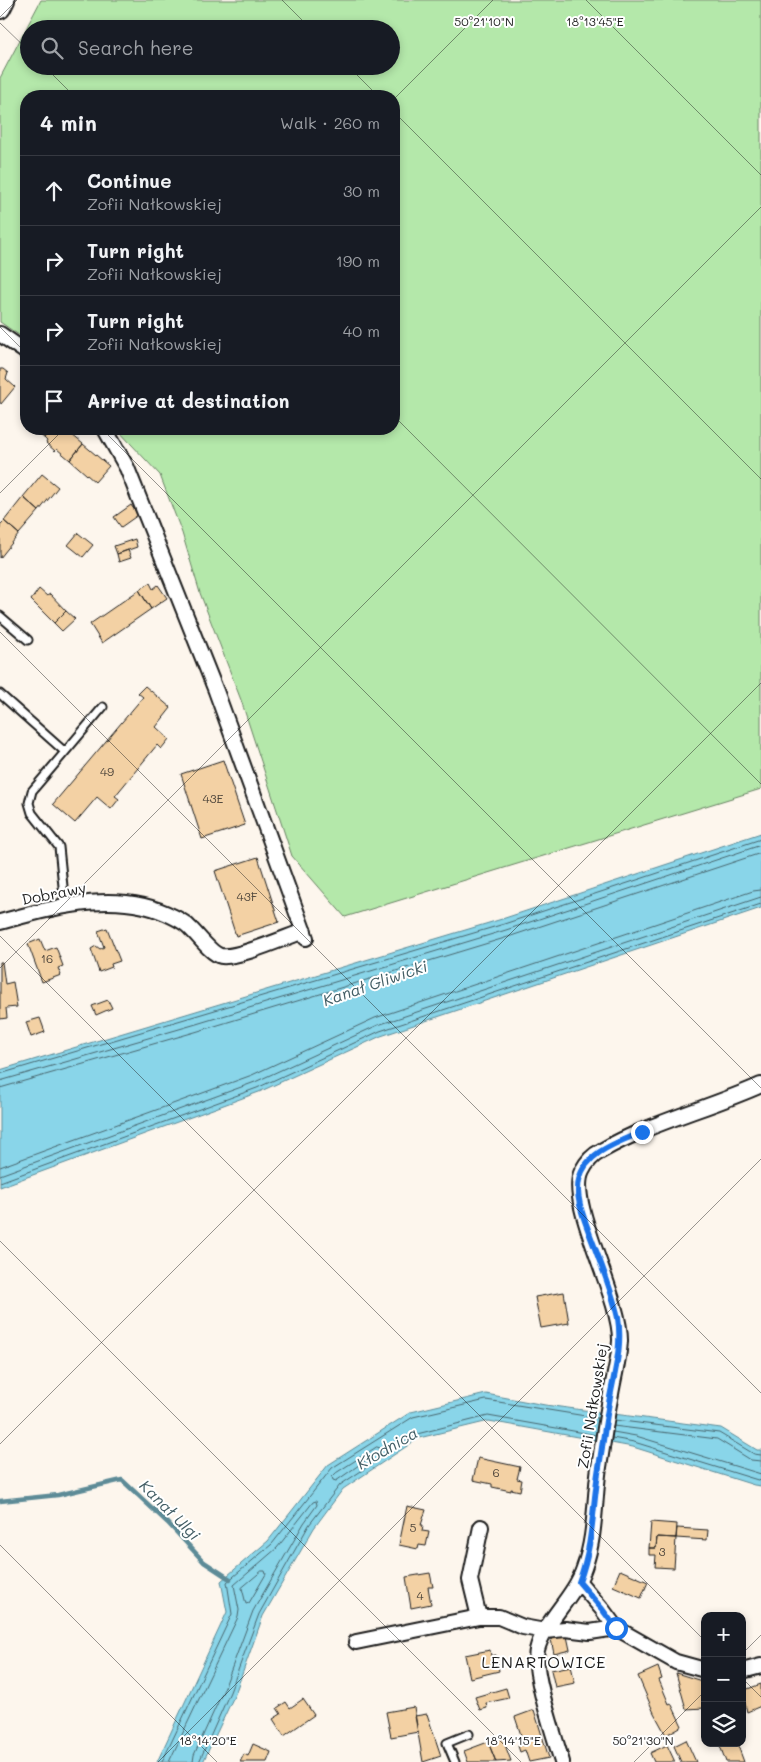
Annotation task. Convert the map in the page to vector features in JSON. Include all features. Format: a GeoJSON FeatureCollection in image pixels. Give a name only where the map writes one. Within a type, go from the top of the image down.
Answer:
{"type":"FeatureCollection","features":[{"type":"Feature","properties":{"kind":"main road"},"geometry":{"type":"LineString","coordinates":[[0,8],[4,0]]}},
{"type":"Feature","properties":{"kind":"street"},"geometry":{"type":"LineString","coordinates":[[0,334],[20,348]]}},
{"type":"Feature","properties":{"kind":"street","name":"Dobrawy"},"geometry":{"type":"LineString","coordinates":[[0,922],[87,902],[124,903],[173,916],[188,926],[219,956],[233,956],[305,934],[213,682],[127,468],[108,435]]}},
{"type":"Feature","properties":{"kind":"street","name":"Zofii Nałkowskiej"},"geometry":{"type":"LineString","coordinates":[[562,1762],[537,1668],[537,1651],[545,1631],[579,1582],[590,1550],[598,1470],[620,1340],[618,1318],[583,1214],[578,1195],[578,1182],[587,1162],[600,1151],[642,1132],[761,1085]]}},
{"type":"Feature","properties":{"kind":"street"},"geometry":{"type":"LineString","coordinates":[[479,1617],[470,1580],[481,1528]]}},
{"type":"Feature","properties":{"kind":"street"},"geometry":{"type":"LineString","coordinates":[[579,1582],[616,1628],[676,1662],[701,1669]]}},
{"type":"Feature","properties":{"kind":"street"},"geometry":{"type":"LineString","coordinates":[[356,1642],[479,1617],[499,1617],[523,1627],[545,1631],[565,1629],[590,1632],[616,1628]]}},
{"type":"Feature","properties":{"kind":"street"},"geometry":{"type":"LineString","coordinates":[[746,1670],[761,1666]]}},
{"type":"Feature","properties":{"kind":"lane"},"geometry":{"type":"LineString","coordinates":[[0,616],[28,640]]}},
{"type":"Feature","properties":{"kind":"lane"},"geometry":{"type":"LineString","coordinates":[[0,694],[65,752]]}},
{"type":"Feature","properties":{"kind":"lane"},"geometry":{"type":"LineString","coordinates":[[65,906],[59,847],[32,813],[29,802],[32,791],[104,708]]}},
{"type":"Feature","properties":{"kind":"lane"},"geometry":{"type":"LineString","coordinates":[[455,1762],[447,1743],[469,1734]]}},
{"type":"Feature","properties":{"kind":"green space"},"geometry":{"type":"Polygon","coordinates":[[[41,0],[761,0],[761,789],[345,917],[292,856],[241,700],[200,593],[182,533],[160,475],[123,435],[400,435],[400,90],[20,90],[20,336],[0,322],[0,78],[20,40],[20,75],[400,75],[400,20],[30,20],[41,0]]]}},
{"type":"Feature","properties":{"kind":"water","name":"Kanał Gliwicki"},"geometry":{"type":"Polygon","coordinates":[[[761,833],[761,908],[381,1036],[259,1092],[0,1187],[0,1070],[502,919],[761,833]]]}},
{"type":"Feature","properties":{"kind":"water","name":"Kłodnica"},"geometry":{"type":"Polygon","coordinates":[[[486,1394],[545,1405],[721,1428],[757,1450],[761,1450],[761,1486],[633,1447],[489,1421],[419,1438],[343,1489],[314,1528],[263,1616],[235,1694],[203,1762],[157,1762],[227,1612],[221,1581],[268,1541],[328,1465],[411,1412],[486,1394]]]}},
{"type":"Feature","properties":{"kind":"building"},"geometry":{"type":"Polygon","coordinates":[[[0,369],[8,373],[6,379],[15,387],[1,404],[0,402],[0,369]]]}},
{"type":"Feature","properties":{"kind":"building"},"geometry":{"type":"Polygon","coordinates":[[[47,435],[72,435],[83,444],[70,460],[57,449],[55,451],[46,443],[47,441],[44,438],[47,435]]]}},
{"type":"Feature","properties":{"kind":"building"},"geometry":{"type":"Polygon","coordinates":[[[83,444],[109,466],[95,482],[70,460],[83,444]]]}},
{"type":"Feature","properties":{"kind":"building"},"geometry":{"type":"Polygon","coordinates":[[[42,474],[58,487],[39,511],[23,497],[42,474]]]}},
{"type":"Feature","properties":{"kind":"building"},"geometry":{"type":"Polygon","coordinates":[[[23,497],[39,511],[19,534],[4,521],[23,497]]]}},
{"type":"Feature","properties":{"kind":"building"},"geometry":{"type":"Polygon","coordinates":[[[131,505],[138,515],[121,527],[114,517],[131,505]]]}},
{"type":"Feature","properties":{"kind":"building"},"geometry":{"type":"Polygon","coordinates":[[[4,521],[19,534],[0,558],[0,525],[4,521]]]}},
{"type":"Feature","properties":{"kind":"building"},"geometry":{"type":"Polygon","coordinates":[[[78,533],[93,545],[83,557],[68,545],[78,533]]]}},
{"type":"Feature","properties":{"kind":"building"},"geometry":{"type":"Polygon","coordinates":[[[135,539],[137,547],[117,554],[114,546],[135,539]]]}},
{"type":"Feature","properties":{"kind":"building"},"geometry":{"type":"Polygon","coordinates":[[[128,550],[131,558],[119,562],[117,554],[128,550]]]}},
{"type":"Feature","properties":{"kind":"building"},"geometry":{"type":"Polygon","coordinates":[[[150,583],[153,589],[158,585],[167,598],[151,609],[139,590],[150,583]]]}},
{"type":"Feature","properties":{"kind":"building"},"geometry":{"type":"Polygon","coordinates":[[[39,589],[47,596],[50,594],[66,611],[54,623],[31,600],[39,589]]]}},
{"type":"Feature","properties":{"kind":"building"},"geometry":{"type":"Polygon","coordinates":[[[139,590],[151,609],[102,643],[90,624],[139,590]]]}},
{"type":"Feature","properties":{"kind":"building"},"geometry":{"type":"Polygon","coordinates":[[[66,611],[75,619],[62,631],[54,623],[66,611]]]}},
{"type":"Feature","properties":{"kind":"building"},"geometry":{"type":"Polygon","coordinates":[[[145,686],[171,708],[156,727],[169,739],[161,749],[157,745],[115,796],[119,799],[111,809],[97,797],[75,823],[53,804],[143,697],[138,693],[145,686]]]}},
{"type":"Feature","properties":{"kind":"building"},"geometry":{"type":"Polygon","coordinates":[[[223,760],[245,825],[202,839],[181,774],[223,760]]]}},
{"type":"Feature","properties":{"kind":"building"},"geometry":{"type":"Polygon","coordinates":[[[258,857],[279,922],[236,936],[215,871],[258,857]]]}},
{"type":"Feature","properties":{"kind":"building"},"geometry":{"type":"Polygon","coordinates":[[[107,928],[120,961],[111,964],[112,967],[99,972],[91,949],[96,946],[100,949],[104,947],[98,931],[107,928]]]}},
{"type":"Feature","properties":{"kind":"building"},"geometry":{"type":"Polygon","coordinates":[[[40,939],[45,951],[56,947],[63,966],[58,968],[61,975],[42,982],[28,944],[40,939]]]}},
{"type":"Feature","properties":{"kind":"building"},"geometry":{"type":"Polygon","coordinates":[[[0,962],[2,962],[5,984],[13,982],[17,1007],[6,1008],[7,1018],[0,1019],[0,962]]]}},
{"type":"Feature","properties":{"kind":"building"},"geometry":{"type":"Polygon","coordinates":[[[108,1000],[112,1008],[96,1015],[92,1006],[108,1000]]]}},
{"type":"Feature","properties":{"kind":"building"},"geometry":{"type":"Polygon","coordinates":[[[40,1018],[45,1032],[31,1037],[26,1022],[40,1018]]]}},
{"type":"Feature","properties":{"kind":"building"},"geometry":{"type":"Polygon","coordinates":[[[564,1292],[569,1323],[541,1328],[535,1297],[564,1292]]]}},
{"type":"Feature","properties":{"kind":"building"},"geometry":{"type":"Polygon","coordinates":[[[478,1458],[520,1467],[517,1479],[522,1480],[520,1491],[492,1487],[492,1484],[473,1480],[478,1458]]]}},
{"type":"Feature","properties":{"kind":"building"},"geometry":{"type":"Polygon","coordinates":[[[407,1506],[426,1510],[421,1525],[423,1525],[422,1531],[429,1532],[426,1546],[419,1545],[418,1549],[399,1545],[407,1506]]]}},
{"type":"Feature","properties":{"kind":"building"},"geometry":{"type":"Polygon","coordinates":[[[651,1522],[677,1524],[676,1538],[657,1537],[656,1548],[649,1548],[651,1522]]]}},
{"type":"Feature","properties":{"kind":"building"},"geometry":{"type":"Polygon","coordinates":[[[677,1528],[708,1530],[707,1540],[676,1538],[677,1528]]]}},
{"type":"Feature","properties":{"kind":"building"},"geometry":{"type":"Polygon","coordinates":[[[657,1537],[676,1538],[674,1568],[655,1567],[656,1555],[649,1555],[649,1548],[656,1548],[657,1537]]]}},
{"type":"Feature","properties":{"kind":"building"},"geometry":{"type":"Polygon","coordinates":[[[620,1570],[648,1582],[641,1598],[613,1586],[620,1570]]]}},
{"type":"Feature","properties":{"kind":"building"},"geometry":{"type":"Polygon","coordinates":[[[430,1573],[433,1587],[428,1587],[431,1604],[411,1608],[406,1577],[430,1573]]]}},
{"type":"Feature","properties":{"kind":"building"},"geometry":{"type":"Polygon","coordinates":[[[567,1636],[570,1650],[554,1654],[551,1639],[567,1636]]]}},
{"type":"Feature","properties":{"kind":"building"},"geometry":{"type":"Polygon","coordinates":[[[490,1650],[491,1656],[496,1655],[499,1671],[470,1678],[465,1655],[490,1650]]]}},
{"type":"Feature","properties":{"kind":"building"},"geometry":{"type":"Polygon","coordinates":[[[571,1666],[575,1683],[555,1687],[551,1670],[571,1666]]]}},
{"type":"Feature","properties":{"kind":"building"},"geometry":{"type":"Polygon","coordinates":[[[658,1667],[662,1679],[659,1680],[669,1704],[671,1703],[682,1726],[666,1735],[638,1676],[658,1667]]]}},
{"type":"Feature","properties":{"kind":"building"},"geometry":{"type":"Polygon","coordinates":[[[676,1673],[701,1681],[701,1708],[686,1709],[676,1673]]]}},
{"type":"Feature","properties":{"kind":"building"},"geometry":{"type":"Polygon","coordinates":[[[761,1684],[761,1706],[747,1712],[746,1708],[746,1690],[761,1684]]]}},
{"type":"Feature","properties":{"kind":"building"},"geometry":{"type":"Polygon","coordinates":[[[506,1688],[509,1698],[486,1703],[487,1708],[480,1710],[475,1697],[506,1688]]]}},
{"type":"Feature","properties":{"kind":"building"},"geometry":{"type":"Polygon","coordinates":[[[303,1699],[314,1715],[284,1736],[273,1719],[281,1714],[277,1708],[286,1702],[290,1708],[303,1699]]]}},
{"type":"Feature","properties":{"kind":"building"},"geometry":{"type":"Polygon","coordinates":[[[414,1707],[418,1732],[391,1737],[386,1712],[414,1707]]]}},
{"type":"Feature","properties":{"kind":"building"},"geometry":{"type":"Polygon","coordinates":[[[534,1710],[549,1758],[529,1762],[525,1750],[520,1752],[518,1746],[524,1744],[515,1717],[534,1710]]]}},
{"type":"Feature","properties":{"kind":"building"},"geometry":{"type":"Polygon","coordinates":[[[427,1714],[441,1756],[423,1762],[415,1716],[427,1714]]]}},
{"type":"Feature","properties":{"kind":"building"},"geometry":{"type":"Polygon","coordinates":[[[502,1737],[511,1761],[496,1762],[488,1742],[502,1737]]]}},
{"type":"Feature","properties":{"kind":"building"},"geometry":{"type":"Polygon","coordinates":[[[686,1740],[696,1762],[681,1762],[674,1746],[686,1740]]]}},
{"type":"Feature","properties":{"kind":"building"},"geometry":{"type":"Polygon","coordinates":[[[488,1742],[496,1762],[468,1762],[464,1751],[488,1742]]]}},
{"type":"Feature","properties":{"kind":"building"},"geometry":{"type":"Polygon","coordinates":[[[253,1744],[271,1752],[267,1762],[240,1762],[244,1754],[248,1756],[253,1744]]]}},
{"type":"Feature","properties":{"kind":"building"},"geometry":{"type":"Polygon","coordinates":[[[667,1745],[675,1762],[654,1762],[650,1753],[667,1745]]]}},
{"type":"Feature","properties":{"kind":"building"},"geometry":{"type":"Polygon","coordinates":[[[720,1747],[738,1747],[744,1762],[726,1762],[720,1747]]]}},
{"type":"Feature","properties":{"kind":"waterway","name":"Kanał Ulgi"},"geometry":{"type":"LineString","coordinates":[[0,1501],[58,1495],[122,1480],[168,1523],[204,1562],[230,1579]]}},
{"type":"Feature","properties":{"kind":"district","name":"LENARTOWICE"},"geometry":{"type":"Point","coordinates":[544,1662]}},
{"type":"Feature","properties":{"kind":"route"},"geometry":{"type":"LineString","coordinates":[[616,1628],[579,1582],[590,1550],[598,1470],[620,1340],[618,1318],[583,1214],[578,1195],[578,1182],[587,1162],[600,1151],[642,1132]]}}]}
